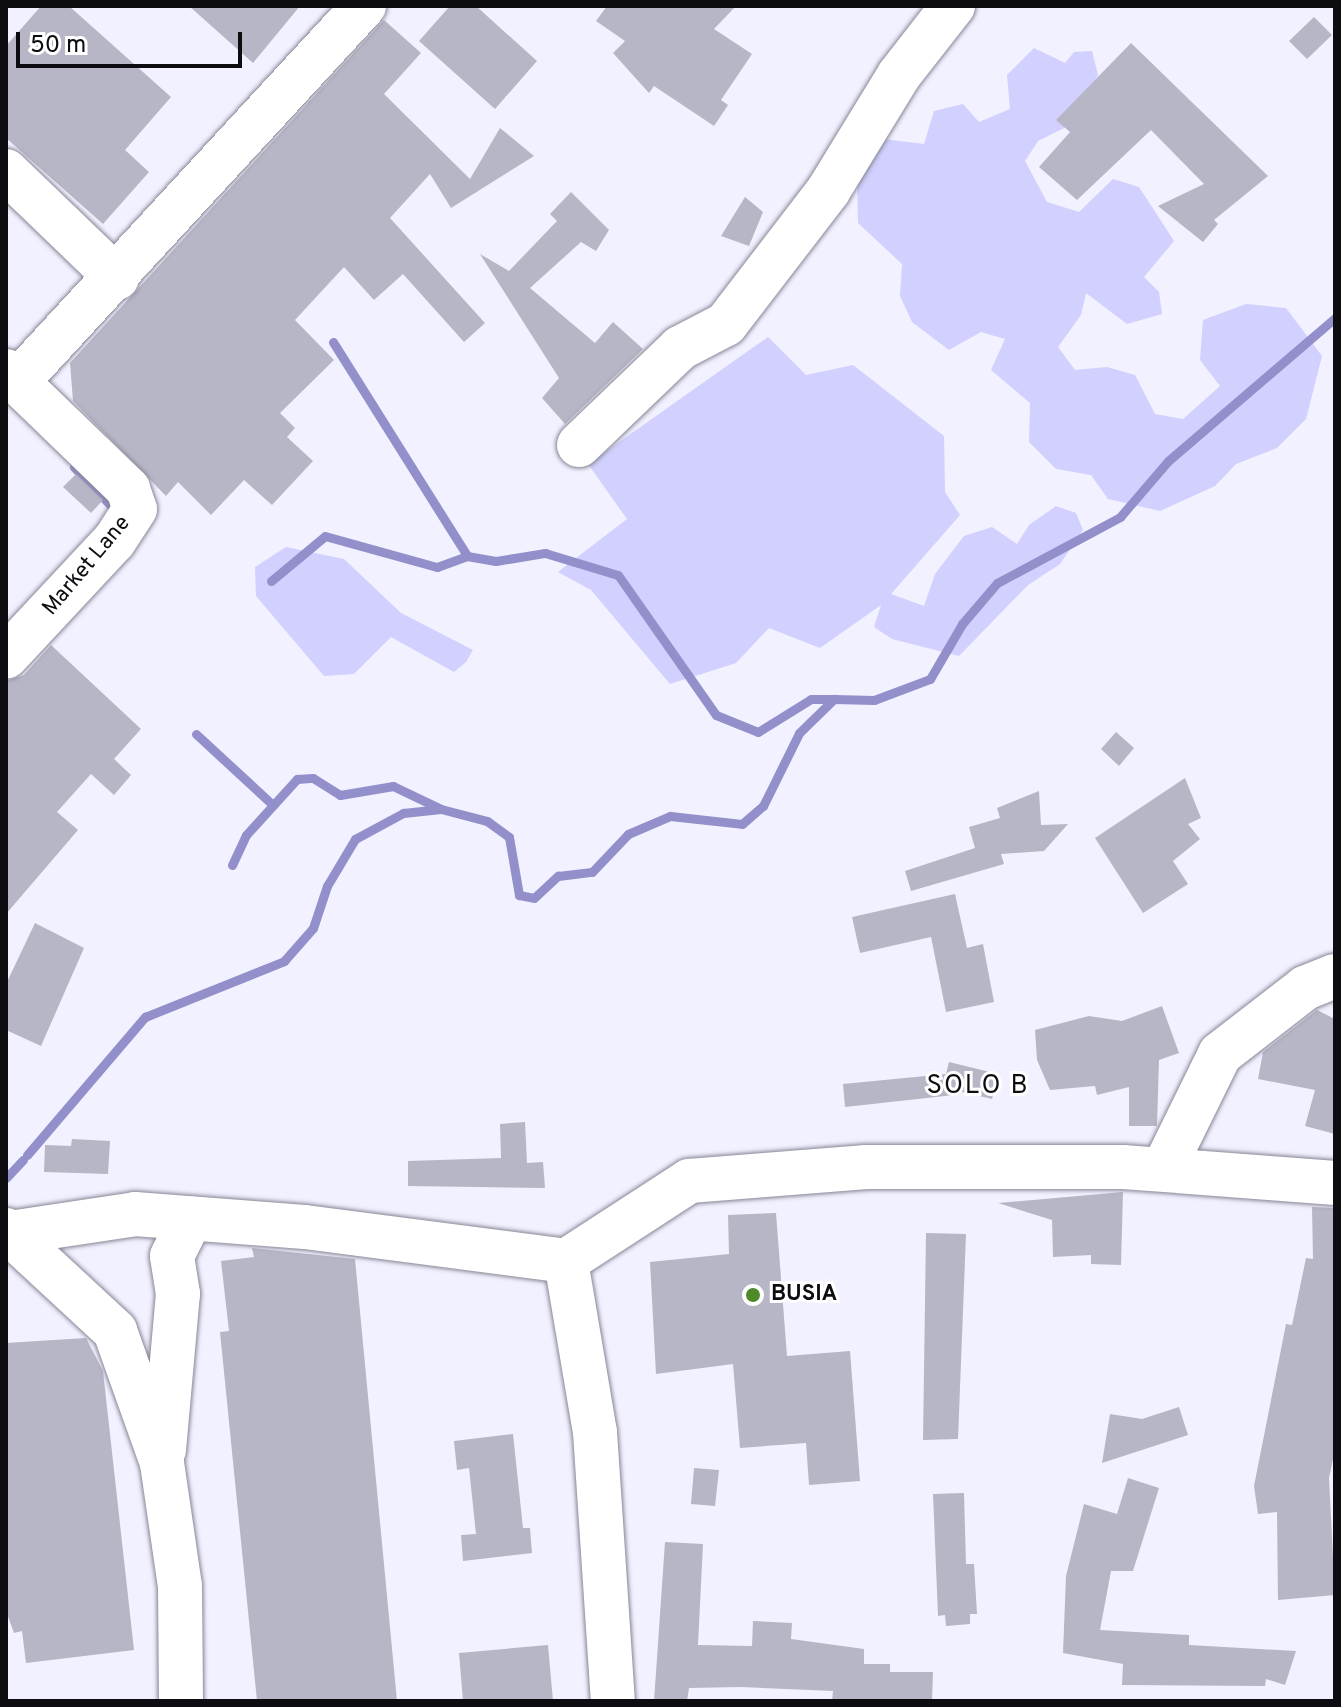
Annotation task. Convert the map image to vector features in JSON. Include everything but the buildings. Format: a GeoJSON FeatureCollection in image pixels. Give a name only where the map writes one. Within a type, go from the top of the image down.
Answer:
{"type":"FeatureCollection","features":[{"type":"Feature","properties":{"kind":"street"},"geometry":{"type":"LineString","coordinates":[[11,376],[117,278],[364,6]]}},
{"type":"Feature","properties":{"kind":"street"},"geometry":{"type":"LineString","coordinates":[[579,445],[680,348],[726,324],[828,191],[899,75],[953,6]]}},
{"type":"Feature","properties":{"kind":"street"},"geometry":{"type":"LineString","coordinates":[[6,171],[117,278]]}},
{"type":"Feature","properties":{"kind":"street","name":"Market Lane"},"geometry":{"type":"LineString","coordinates":[[6,657],[114,541],[135,509],[128,489],[11,376]]}},
{"type":"Feature","properties":{"kind":"street"},"geometry":{"type":"LineString","coordinates":[[1164,1168],[1220,1054],[1279,1006],[1335,976]]}},
{"type":"Feature","properties":{"kind":"street"},"geometry":{"type":"LineString","coordinates":[[8,1232],[135,1214],[566,1261],[689,1181],[866,1167],[1164,1168],[1335,1183]]}},
{"type":"Feature","properties":{"kind":"street"},"geometry":{"type":"LineString","coordinates":[[162,1463],[178,1294],[172,1256],[191,1218]]}},
{"type":"Feature","properties":{"kind":"street"},"geometry":{"type":"LineString","coordinates":[[8,1232],[115,1331],[162,1463],[180,1586],[181,1701]]}},
{"type":"Feature","properties":{"kind":"street"},"geometry":{"type":"LineString","coordinates":[[566,1261],[595,1432],[613,1701]]}},
{"type":"Feature","properties":{"kind":"shaded area"},"geometry":{"type":"Polygon","coordinates":[[[1034,48],[1065,63],[1074,52],[1092,51],[1098,75],[1074,123],[1038,141],[1025,161],[1047,202],[1079,212],[1113,179],[1139,187],[1174,241],[1144,277],[1159,292],[1162,314],[1127,324],[1086,293],[1081,315],[1058,347],[1075,370],[1107,367],[1135,375],[1155,414],[1183,419],[1220,386],[1200,360],[1203,320],[1246,304],[1286,308],[1322,356],[1306,419],[1277,448],[1236,464],[1215,486],[1160,511],[1108,499],[1091,475],[1056,469],[1029,442],[1030,403],[991,370],[1005,339],[981,332],[949,350],[912,322],[900,296],[902,264],[858,223],[857,175],[883,139],[924,144],[934,111],[963,104],[979,122],[1010,109],[1007,75],[1034,48]]]}},
{"type":"Feature","properties":{"kind":"shaded area"},"geometry":{"type":"Polygon","coordinates":[[[768,337],[806,375],[853,365],[944,436],[945,492],[960,515],[891,594],[924,606],[935,574],[964,536],[992,527],[1017,544],[1029,525],[1056,506],[1076,513],[1083,530],[1060,564],[1028,585],[959,656],[892,639],[874,627],[881,605],[820,648],[769,628],[736,663],[670,684],[591,590],[558,572],[627,519],[588,464],[768,337]]]}},
{"type":"Feature","properties":{"kind":"shaded area"},"geometry":{"type":"Polygon","coordinates":[[[286,547],[344,559],[401,613],[473,650],[466,662],[454,672],[391,637],[354,674],[324,676],[256,596],[255,567],[286,547]]]}},
{"type":"Feature","properties":{"kind":"waterway"},"geometry":{"type":"LineString","coordinates":[[27,1155],[145,1017],[284,961],[313,928],[327,886],[355,839],[403,813],[441,809],[487,821],[509,837],[519,895],[534,898],[558,876],[592,872],[628,834],[670,816],[742,824],[763,806],[799,733],[834,699],[874,700],[930,679],[962,624],[997,583],[1120,517],[1168,461],[1335,318]]}},
{"type":"Feature","properties":{"kind":"waterway"},"geometry":{"type":"LineString","coordinates":[[333,342],[467,556]]}},
{"type":"Feature","properties":{"kind":"waterway"},"geometry":{"type":"LineString","coordinates":[[74,467],[116,511]]}},
{"type":"Feature","properties":{"kind":"waterway"},"geometry":{"type":"LineString","coordinates":[[271,581],[325,536],[437,567],[467,556],[496,561],[545,553],[618,575],[716,715],[758,732],[811,699],[834,699]]}},
{"type":"Feature","properties":{"kind":"waterway"},"geometry":{"type":"LineString","coordinates":[[196,734],[273,805]]}},
{"type":"Feature","properties":{"kind":"waterway"},"geometry":{"type":"LineString","coordinates":[[232,865],[246,835],[297,779],[313,778],[340,795],[393,786],[441,809]]}},
{"type":"Feature","properties":{"kind":"waterway"},"geometry":{"type":"LineString","coordinates":[[6,1178],[23,1160]]}},
{"type":"Feature","properties":{"kind":"place","name":"BUSIA"},"geometry":{"type":"Point","coordinates":[753,1295]}},
{"type":"Feature","properties":{"kind":"district","name":"SOLO B"},"geometry":{"type":"Point","coordinates":[978,1087]}}]}
